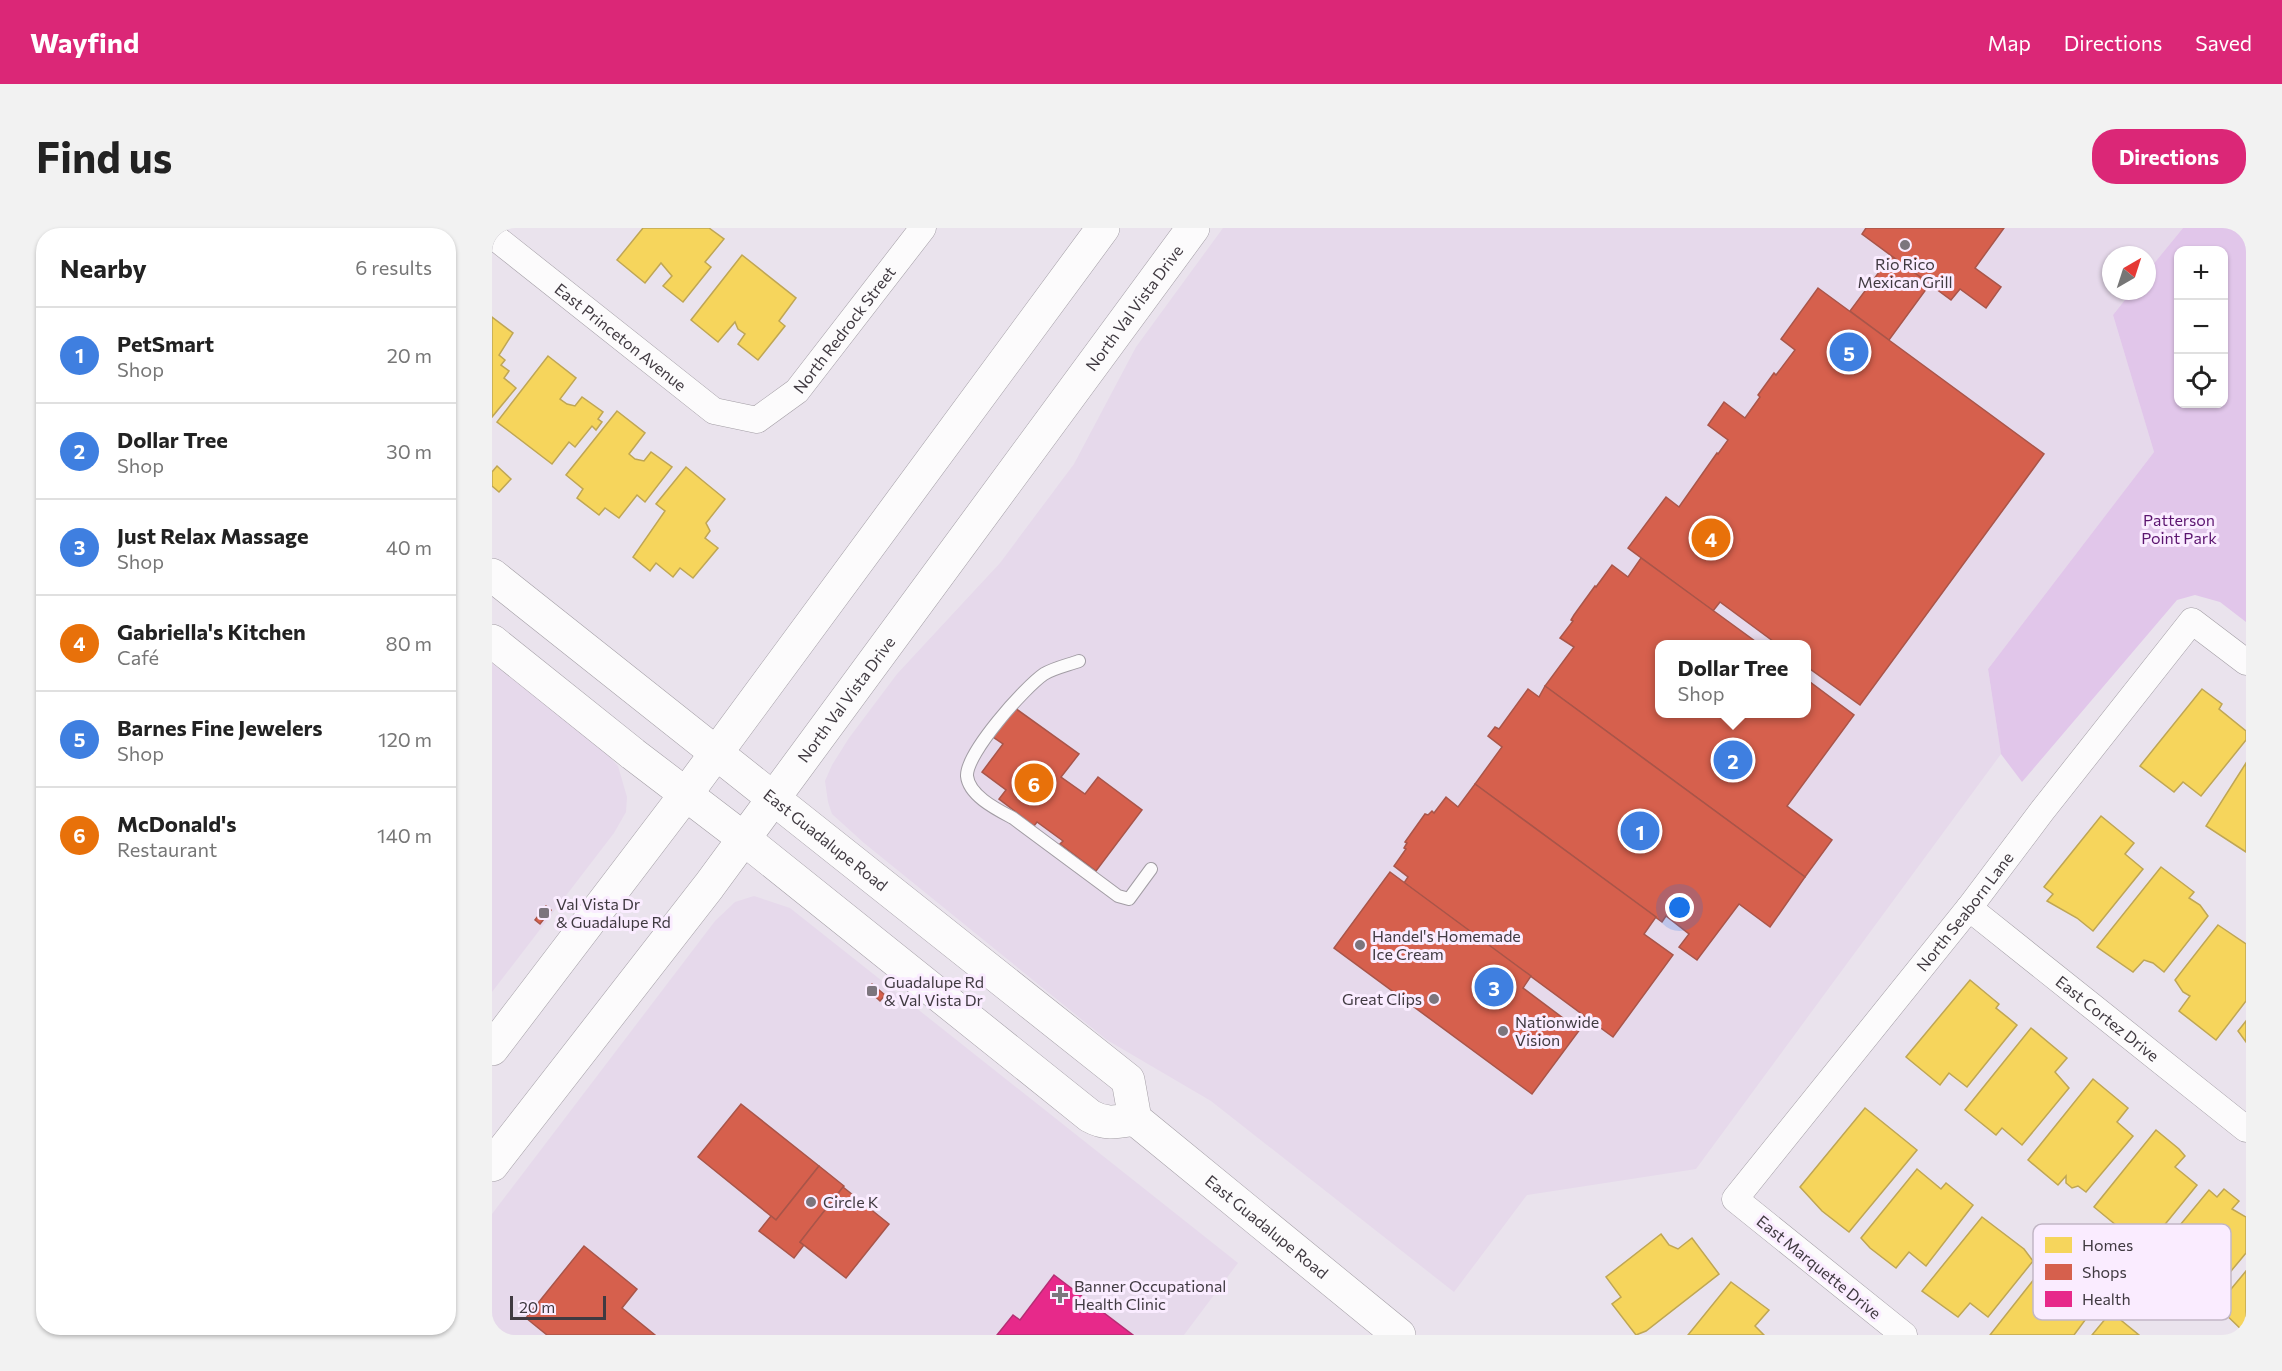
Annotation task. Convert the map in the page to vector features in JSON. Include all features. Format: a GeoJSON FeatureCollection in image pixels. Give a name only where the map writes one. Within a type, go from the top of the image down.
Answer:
{"type":"FeatureCollection","features":[{"type":"Feature","properties":{"kind":"main road"},"geometry":{"type":"LineString","coordinates":[[492,1049],[686,794],[1103,228]]}},
{"type":"Feature","properties":{"kind":"main road","name":"North Val Vista Drive"},"geometry":{"type":"LineString","coordinates":[[492,1165],[709,886],[1193,228]]}},
{"type":"Feature","properties":{"kind":"main road","name":"East Guadalupe Road"},"geometry":{"type":"LineString","coordinates":[[492,574],[1128,1080],[1135,1119],[1399,1335]]}},
{"type":"Feature","properties":{"kind":"main road"},"geometry":{"type":"LineString","coordinates":[[492,641],[743,838],[1090,1116],[1100,1122],[1110,1124],[1135,1119]]}},
{"type":"Feature","properties":{"kind":"street","name":"North Redrock Street"},"geometry":{"type":"LineString","coordinates":[[757,420],[797,391],[922,228]]}},
{"type":"Feature","properties":{"kind":"street","name":"East Princeton Avenue"},"geometry":{"type":"LineString","coordinates":[[492,235],[714,411],[757,420]]}},
{"type":"Feature","properties":{"kind":"street","name":"North Seaborn Lane"},"geometry":{"type":"LineString","coordinates":[[1735,1199],[1969,908],[2042,811],[2192,621],[2246,662]]}},
{"type":"Feature","properties":{"kind":"street","name":"East Cortez Drive"},"geometry":{"type":"LineString","coordinates":[[1969,908],[2246,1129]]}},
{"type":"Feature","properties":{"kind":"street","name":"East Marquette Drive"},"geometry":{"type":"LineString","coordinates":[[1735,1199],[1904,1335]]}},
{"type":"Feature","properties":{"kind":"lane"},"geometry":{"type":"LineString","coordinates":[[1079,661],[1046,673],[1025,690],[972,756],[967,776],[976,794],[1013,818],[1118,896],[1129,899],[1151,869]]}},
{"type":"Feature","properties":{"kind":"shaded area"},"geometry":{"type":"Polygon","coordinates":[[[1223,228],[2183,228],[2156,261],[2156,246],[2102,246],[2102,300],[2125,300],[2113,315],[2154,452],[1988,669],[2001,754],[1696,1169],[1527,1195],[1454,1292],[1211,1101],[1107,1040],[864,843],[832,814],[825,781],[849,738],[897,674],[1000,563],[1074,464],[1136,347],[1223,228]]]}},
{"type":"Feature","properties":{"kind":"shaded area"},"geometry":{"type":"Polygon","coordinates":[[[492,663],[604,751],[618,766],[627,797],[626,812],[614,833],[492,992],[492,663]]]}},
{"type":"Feature","properties":{"kind":"shaded area"},"geometry":{"type":"Polygon","coordinates":[[[754,896],[790,908],[1238,1263],[1184,1335],[492,1335],[492,1214],[715,921],[735,902],[754,896]]]}},
{"type":"Feature","properties":{"kind":"green space","name":"Patterson Point Park"},"geometry":{"type":"Polygon","coordinates":[[[2183,228],[2246,228],[2246,622],[2220,602],[2195,595],[2177,600],[2022,782],[2001,754],[1988,669],[2154,452],[2113,315],[2125,300],[2156,300],[2156,261],[2183,228]]]}},
{"type":"Feature","properties":{"kind":"building: Homes"},"geometry":{"type":"Polygon","coordinates":[[[643,228],[709,228],[724,239],[705,262],[711,267],[683,302],[663,286],[672,276],[661,263],[645,283],[617,260],[643,228]]]}},
{"type":"Feature","properties":{"kind":"building: Homes"},"geometry":{"type":"Polygon","coordinates":[[[742,255],[796,298],[779,321],[785,326],[758,360],[738,344],[745,334],[738,329],[735,322],[718,342],[691,320],[742,255]]]}},
{"type":"Feature","properties":{"kind":"building: Homes"},"geometry":{"type":"Polygon","coordinates":[[[492,317],[513,333],[499,355],[505,360],[501,365],[509,371],[504,378],[516,388],[492,417],[492,317]]]}},
{"type":"Feature","properties":{"kind":"building: Homes"},"geometry":{"type":"Polygon","coordinates":[[[548,356],[576,378],[560,399],[575,406],[582,397],[603,412],[598,419],[602,422],[596,430],[592,426],[575,447],[569,442],[552,464],[497,422],[548,356]]]}},
{"type":"Feature","properties":{"kind":"building: Homes"},"geometry":{"type":"Polygon","coordinates":[[[617,411],[645,433],[629,454],[635,459],[644,461],[651,452],[672,467],[645,502],[637,495],[619,518],[605,508],[599,515],[577,498],[583,489],[566,475],[617,411]]]}},
{"type":"Feature","properties":{"kind":"building: Homes"},"geometry":{"type":"Polygon","coordinates":[[[497,466],[511,479],[499,492],[492,486],[492,472],[497,466]]]}},
{"type":"Feature","properties":{"kind":"building: Homes"},"geometry":{"type":"Polygon","coordinates":[[[686,467],[725,499],[706,523],[710,531],[705,538],[718,548],[693,578],[680,568],[673,577],[656,563],[650,571],[633,557],[665,511],[656,504],[686,467]]]}},
{"type":"Feature","properties":{"kind":"building: Homes"},"geometry":{"type":"Polygon","coordinates":[[[2202,689],[2222,704],[2219,709],[2246,731],[2246,740],[2201,796],[2183,782],[2174,792],[2140,766],[2202,689]]]}},
{"type":"Feature","properties":{"kind":"building: Homes"},"geometry":{"type":"Polygon","coordinates":[[[2246,763],[2246,852],[2206,826],[2246,763]]]}},
{"type":"Feature","properties":{"kind":"building: Homes"},"geometry":{"type":"Polygon","coordinates":[[[2101,816],[2134,843],[2125,854],[2143,869],[2093,931],[2077,918],[2047,901],[2053,894],[2044,887],[2101,816]]]}},
{"type":"Feature","properties":{"kind":"building: Homes"},"geometry":{"type":"Polygon","coordinates":[[[2161,867],[2194,892],[2189,898],[2200,905],[2208,916],[2164,972],[2153,963],[2144,960],[2133,972],[2097,947],[2161,867]]]}},
{"type":"Feature","properties":{"kind":"building: Homes"},"geometry":{"type":"Polygon","coordinates":[[[2218,925],[2246,944],[2246,1001],[2216,1040],[2179,1011],[2190,996],[2183,992],[2175,980],[2218,925]]]}},
{"type":"Feature","properties":{"kind":"building: Homes"},"geometry":{"type":"Polygon","coordinates":[[[1970,980],[1999,1004],[1996,1008],[2017,1025],[1967,1087],[1949,1073],[1940,1085],[1906,1057],[1970,980]]]}},
{"type":"Feature","properties":{"kind":"building: Homes"},"geometry":{"type":"Polygon","coordinates":[[[2246,1021],[2246,1042],[2238,1031],[2246,1021]]]}},
{"type":"Feature","properties":{"kind":"building: Homes"},"geometry":{"type":"Polygon","coordinates":[[[2031,1028],[2067,1058],[2055,1072],[2069,1088],[2022,1145],[2002,1128],[1996,1135],[1965,1110],[2031,1028]]]}},
{"type":"Feature","properties":{"kind":"building: Homes"},"geometry":{"type":"Polygon","coordinates":[[[2093,1079],[2128,1108],[2117,1122],[2133,1136],[2086,1192],[2078,1186],[2072,1188],[2066,1183],[2066,1176],[2058,1185],[2028,1160],[2093,1079]]]}},
{"type":"Feature","properties":{"kind":"building: Homes"},"geometry":{"type":"Polygon","coordinates":[[[1865,1108],[1917,1150],[1849,1232],[1822,1211],[1800,1187],[1865,1108]]]}},
{"type":"Feature","properties":{"kind":"building: Homes"},"geometry":{"type":"Polygon","coordinates":[[[2156,1130],[2185,1156],[2175,1167],[2197,1185],[2165,1224],[2115,1224],[2094,1207],[2156,1130]]]}},
{"type":"Feature","properties":{"kind":"building: Homes"},"geometry":{"type":"Polygon","coordinates":[[[1917,1169],[1941,1189],[1946,1183],[1973,1205],[1926,1266],[1909,1252],[1896,1268],[1861,1238],[1917,1169]]]}},
{"type":"Feature","properties":{"kind":"building: Homes"},"geometry":{"type":"Polygon","coordinates":[[[2224,1189],[2239,1201],[2232,1209],[2246,1217],[2246,1253],[2231,1271],[2231,1224],[2181,1224],[2209,1190],[2217,1197],[2224,1189]]]}},
{"type":"Feature","properties":{"kind":"building: Homes"},"geometry":{"type":"Polygon","coordinates":[[[1982,1217],[2024,1249],[2033,1261],[1988,1317],[1970,1303],[1958,1317],[1922,1291],[1982,1217]]]}},
{"type":"Feature","properties":{"kind":"building: Homes"},"geometry":{"type":"Polygon","coordinates":[[[1661,1234],[1669,1245],[1678,1249],[1692,1238],[1719,1274],[1646,1331],[1636,1335],[1612,1304],[1621,1297],[1606,1277],[1661,1234]]]}},
{"type":"Feature","properties":{"kind":"building: Homes"},"geometry":{"type":"Polygon","coordinates":[[[2246,1271],[2246,1334],[2231,1320],[2231,1289],[2246,1271]]]}},
{"type":"Feature","properties":{"kind":"building: Homes"},"geometry":{"type":"Polygon","coordinates":[[[2033,1280],[2033,1320],[2085,1320],[2074,1335],[1990,1335],[2033,1280]]]}},
{"type":"Feature","properties":{"kind":"building: Homes"},"geometry":{"type":"Polygon","coordinates":[[[1731,1282],[1769,1310],[1755,1326],[1764,1335],[1688,1335],[1731,1282]]]}},
{"type":"Feature","properties":{"kind":"building: Homes"},"geometry":{"type":"Polygon","coordinates":[[[2104,1320],[2121,1320],[2139,1335],[2092,1335],[2104,1320]]]}},
{"type":"Feature","properties":{"kind":"building: Shops"},"geometry":{"type":"Polygon","coordinates":[[[1866,228],[2004,228],[1975,268],[2001,287],[1986,308],[1960,289],[1951,300],[1862,234],[1866,228]]]}},
{"type":"Feature","properties":{"kind":"building: Shops"},"geometry":{"type":"Polygon","coordinates":[[[1891,256],[1930,284],[1889,340],[1850,311],[1891,256]]]}},
{"type":"Feature","properties":{"kind":"building: Shops"},"geometry":{"type":"Polygon","coordinates":[[[1818,288],[2044,454],[1860,705],[1811,670],[1811,640],[1772,640],[1720,602],[1713,611],[1628,548],[1666,497],[1679,507],[1728,440],[1708,425],[1724,402],[1745,418],[1774,373],[1776,375],[1795,350],[1781,339],[1818,288]]]}},
{"type":"Feature","properties":{"kind":"building: Shops"},"geometry":{"type":"Polygon","coordinates":[[[1641,558],[1754,640],[1655,640],[1655,718],[1811,718],[1811,683],[1854,715],[1787,806],[1832,840],[1805,877],[1545,686],[1574,647],[1560,638],[1595,586],[1612,565],[1628,577],[1641,558]]]}},
{"type":"Feature","properties":{"kind":"building: Shops"},"geometry":{"type":"Polygon","coordinates":[[[1545,686],[1805,877],[1770,927],[1739,904],[1697,960],[1679,947],[1689,934],[1666,916],[1662,922],[1475,784],[1502,747],[1488,736],[1495,727],[1499,729],[1528,689],[1539,697],[1545,686]]]}},
{"type":"Feature","properties":{"kind":"building: Shops"},"geometry":{"type":"Polygon","coordinates":[[[1015,708],[1079,754],[1061,777],[1085,794],[1098,777],[1142,810],[1096,871],[1060,844],[1063,841],[1037,822],[1034,826],[999,799],[1006,790],[982,772],[1003,744],[993,737],[1015,708]]]}},
{"type":"Feature","properties":{"kind":"building: Shops"},"geometry":{"type":"Polygon","coordinates":[[[1475,784],[1656,917],[1644,934],[1673,955],[1613,1037],[1404,883],[1408,877],[1394,866],[1406,849],[1404,848],[1407,843],[1405,842],[1425,814],[1428,815],[1432,811],[1434,813],[1446,797],[1458,807],[1475,784]]]}},
{"type":"Feature","properties":{"kind":"building: Shops"},"geometry":{"type":"Polygon","coordinates":[[[1390,872],[1531,976],[1523,988],[1571,1024],[1573,1022],[1581,1028],[1532,1094],[1334,948],[1390,872]]]}},
{"type":"Feature","properties":{"kind":"building: Shops"},"geometry":{"type":"Polygon","coordinates":[[[546,906],[551,910],[540,924],[535,920],[546,906]]]}},
{"type":"Feature","properties":{"kind":"building: Shops"},"geometry":{"type":"Polygon","coordinates":[[[872,984],[885,995],[880,1001],[868,990],[872,984]]]}},
{"type":"Feature","properties":{"kind":"building: Shops","name":"Circle K"},"geometry":{"type":"Polygon","coordinates":[[[741,1104],[819,1166],[776,1220],[698,1157],[741,1104]]]}},
{"type":"Feature","properties":{"kind":"building: Shops","name":"Circle K"},"geometry":{"type":"Polygon","coordinates":[[[819,1166],[844,1186],[800,1242],[804,1245],[794,1258],[759,1231],[771,1216],[776,1220],[819,1166]]]}},
{"type":"Feature","properties":{"kind":"building: Shops","name":"Circle K"},"geometry":{"type":"Polygon","coordinates":[[[843,1187],[889,1224],[846,1278],[800,1242],[843,1187]]]}},
{"type":"Feature","properties":{"kind":"building: Shops"},"geometry":{"type":"Polygon","coordinates":[[[584,1246],[637,1289],[622,1308],[655,1335],[547,1335],[526,1318],[584,1246]]]}},
{"type":"Feature","properties":{"kind":"building: Health","name":"Banner Occupational Health Clinic"},"geometry":{"type":"Polygon","coordinates":[[[1054,1275],[1133,1335],[997,1335],[1013,1315],[1020,1320],[1054,1275]]]}},
{"type":"Feature","properties":{"kind":"place","name":"Rio Rico Mexican Grill"},"geometry":{"type":"Point","coordinates":[1905,245]}},
{"type":"Feature","properties":{"kind":"place","name":"Barnes Fine Jewelers"},"geometry":{"type":"Point","coordinates":[1849,352]}},
{"type":"Feature","properties":{"kind":"place","name":"Gabriella's Kitchen"},"geometry":{"type":"Point","coordinates":[1711,538]}},
{"type":"Feature","properties":{"kind":"place","name":"Dollar Tree"},"geometry":{"type":"Point","coordinates":[1733,760]}},
{"type":"Feature","properties":{"kind":"place","name":"McDonald's"},"geometry":{"type":"Point","coordinates":[1034,783]}},
{"type":"Feature","properties":{"kind":"place","name":"PetSmart"},"geometry":{"type":"Point","coordinates":[1640,831]}},
{"type":"Feature","properties":{"kind":"place","name":"Val Vista Dr & Guadalupe Rd"},"geometry":{"type":"Point","coordinates":[544,913]}},
{"type":"Feature","properties":{"kind":"place","name":"Handel's Homemade Ice Cream"},"geometry":{"type":"Point","coordinates":[1360,945]}},
{"type":"Feature","properties":{"kind":"place","name":"Just Relax Massage"},"geometry":{"type":"Point","coordinates":[1494,987]}},
{"type":"Feature","properties":{"kind":"place","name":"Guadalupe Rd & Val Vista Dr"},"geometry":{"type":"Point","coordinates":[872,991]}},
{"type":"Feature","properties":{"kind":"place","name":"Great Clips"},"geometry":{"type":"Point","coordinates":[1434,999]}},
{"type":"Feature","properties":{"kind":"place","name":"Nationwide Vision"},"geometry":{"type":"Point","coordinates":[1503,1031]}},
{"type":"Feature","properties":{"kind":"place","name":"Circle K"},"geometry":{"type":"Point","coordinates":[811,1202]}},
{"type":"Feature","properties":{"kind":"place","name":"Banner Occupational Health Clinic"},"geometry":{"type":"Point","coordinates":[1060,1295]}}]}
